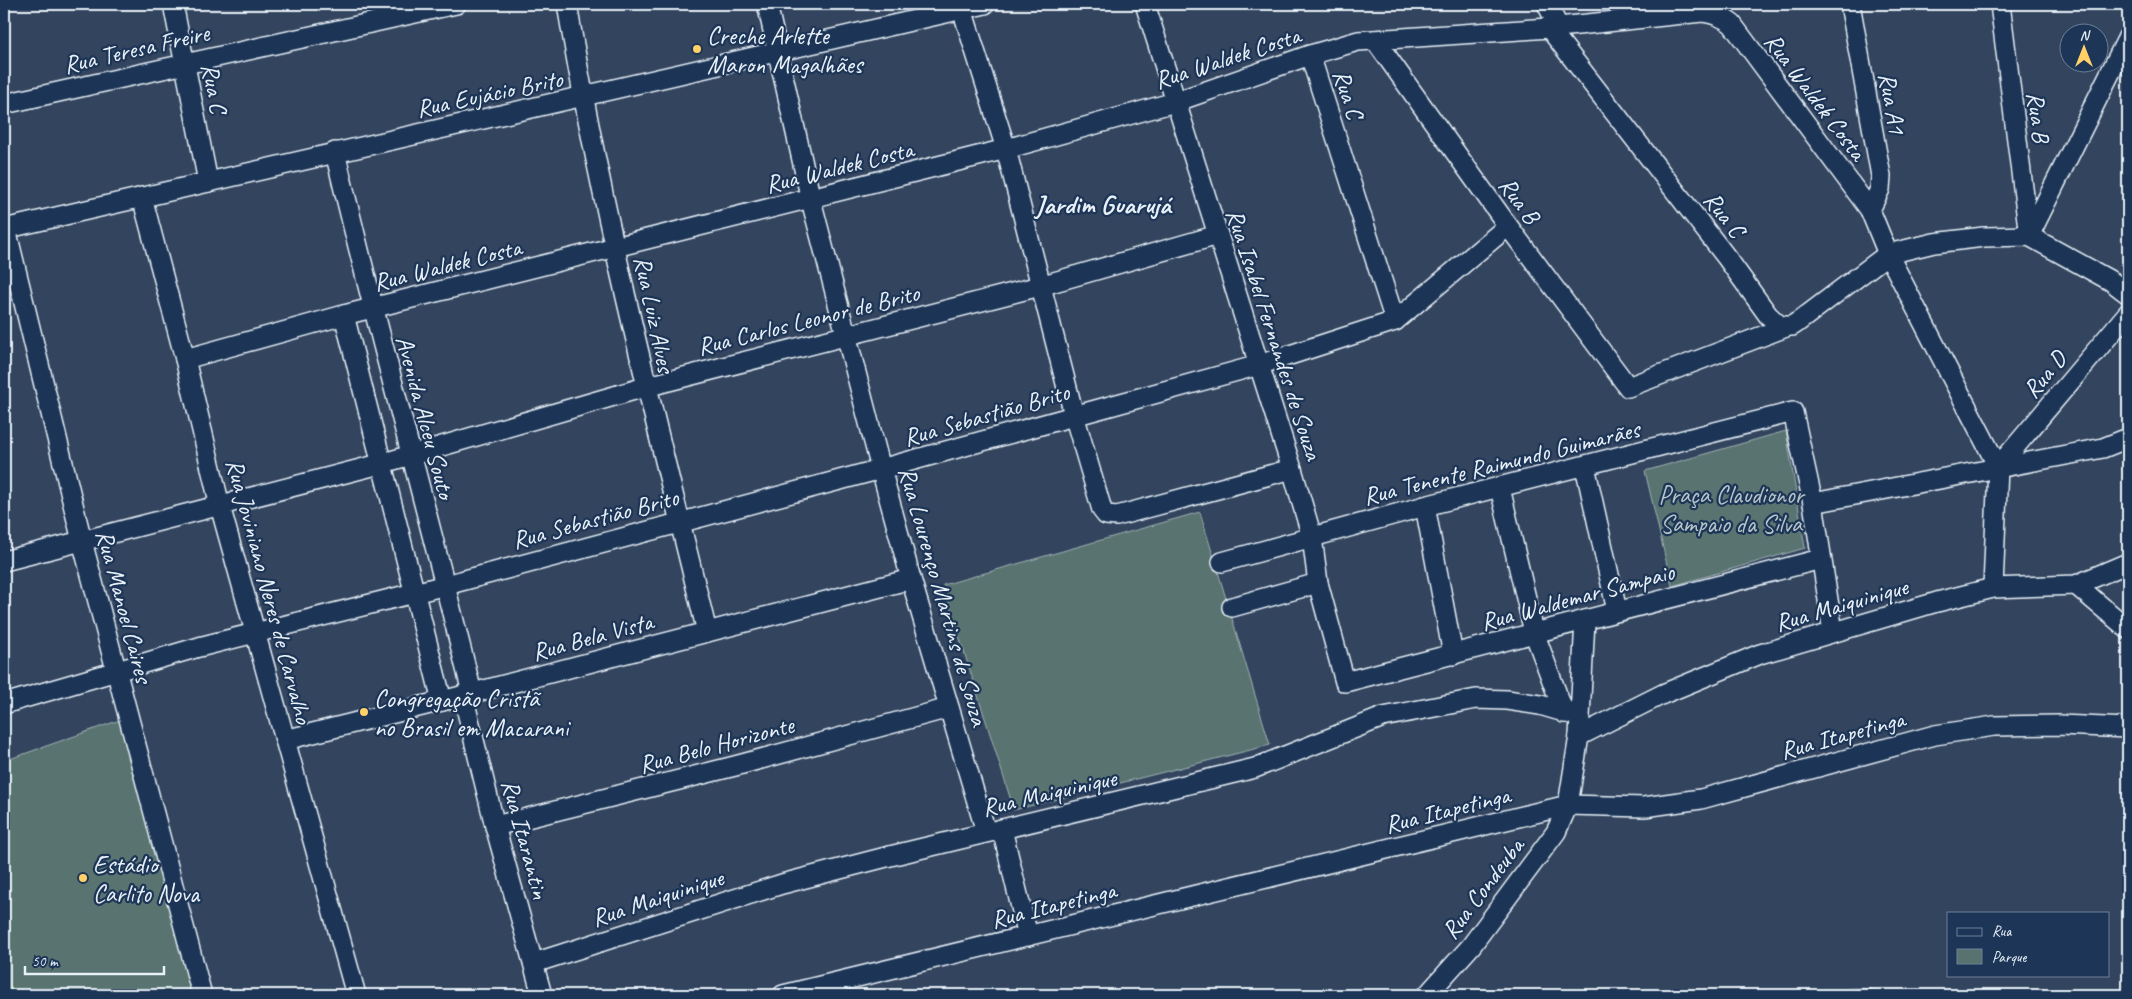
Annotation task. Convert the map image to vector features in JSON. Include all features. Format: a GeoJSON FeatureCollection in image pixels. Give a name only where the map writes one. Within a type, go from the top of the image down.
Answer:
{"type":"FeatureCollection","features":[{"type":"Feature","properties":{"kind":"street","name":"Rua C"},"geometry":{"type":"LineString","coordinates":[[173,4],[208,182]]}},
{"type":"Feature","properties":{"kind":"street","name":"Rua Teresa Freire"},"geometry":{"type":"LineString","coordinates":[[4,104],[456,4]]}},
{"type":"Feature","properties":{"kind":"street","name":"Rua Luiz Alves"},"geometry":{"type":"LineString","coordinates":[[567,4],[582,98],[645,387],[707,632]]}},
{"type":"Feature","properties":{"kind":"street","name":"Rua Lourenço Martins de Souza"},"geometry":{"type":"LineString","coordinates":[[767,4],[776,52],[811,200],[911,579],[949,708],[994,831],[1028,936]]}},
{"type":"Feature","properties":{"kind":"street","name":"Rua Eujácio Brito"},"geometry":{"type":"LineString","coordinates":[[5,229],[985,4]]}},
{"type":"Feature","properties":{"kind":"street","name":"Rua Isabel Fernandes de Souza"},"geometry":{"type":"LineString","coordinates":[[1144,4],[1292,469],[1312,537],[1318,583],[1345,682]]}},
{"type":"Feature","properties":{"kind":"street","name":"Rua C"},"geometry":{"type":"LineString","coordinates":[[1547,4],[1554,28],[1727,258],[1768,316],[1776,324],[1786,327]]}},
{"type":"Feature","properties":{"kind":"street","name":"Rua A1"},"geometry":{"type":"LineString","coordinates":[[1850,4],[1881,176],[1880,189],[1870,210]]}},
{"type":"Feature","properties":{"kind":"street","name":"Rua B"},"geometry":{"type":"LineString","coordinates":[[2000,4],[2029,236]]}},
{"type":"Feature","properties":{"kind":"street"},"geometry":{"type":"LineString","coordinates":[[962,9],[1006,149],[1074,415],[1102,510],[1106,515],[1111,516],[1292,469]]}},
{"type":"Feature","properties":{"kind":"street","name":"Rua Waldek Costa"},"geometry":{"type":"LineString","coordinates":[[185,359],[372,308],[811,200],[1006,149],[1175,102],[1310,55],[1358,41],[1554,28],[1702,12],[1723,16],[1732,24],[1870,210],[1888,254],[1998,467],[1993,588]]}},
{"type":"Feature","properties":{"kind":"street"},"geometry":{"type":"LineString","coordinates":[[2029,236],[2128,37]]}},
{"type":"Feature","properties":{"kind":"street","name":"Rua B"},"geometry":{"type":"LineString","coordinates":[[1374,40],[1508,226],[1628,387],[1786,327]]}},
{"type":"Feature","properties":{"kind":"street","name":"Rua C"},"geometry":{"type":"LineString","coordinates":[[1310,55],[1395,321]]}},
{"type":"Feature","properties":{"kind":"street","name":"Avenida Alceu Souto"},"geometry":{"type":"LineString","coordinates":[[335,152],[372,308],[446,584],[468,694]]}},
{"type":"Feature","properties":{"kind":"street","name":"Rua Joviniano Neres de Carvalho"},"geometry":{"type":"LineString","coordinates":[[142,197],[185,359],[220,506],[356,995]]}},
{"type":"Feature","properties":{"kind":"street","name":"Rua Sebastião Brito"},"geometry":{"type":"LineString","coordinates":[[4,704],[256,632],[882,469],[1260,365],[1395,321],[1508,226]]}},
{"type":"Feature","properties":{"kind":"street","name":"Rua Manoel Caires"},"geometry":{"type":"LineString","coordinates":[[5,229],[82,541],[202,995]]}},
{"type":"Feature","properties":{"kind":"street","name":"Rua Carlos Leonor de Brito"},"geometry":{"type":"LineString","coordinates":[[4,561],[380,464],[645,387],[1040,286],[1218,235]]}},
{"type":"Feature","properties":{"kind":"street"},"geometry":{"type":"LineString","coordinates":[[1786,327],[1798,322],[1888,254],[1934,243],[1984,238],[2029,236],[2103,276],[2128,294]]}},
{"type":"Feature","properties":{"kind":"street","name":"Rua D"},"geometry":{"type":"LineString","coordinates":[[1998,467],[2128,313]]}},
{"type":"Feature","properties":{"kind":"street"},"geometry":{"type":"LineString","coordinates":[[344,316],[380,464],[442,701]]}},
{"type":"Feature","properties":{"kind":"street","name":"Rua Tenente Raimundo Guimarães"},"geometry":{"type":"LineString","coordinates":[[1222,562],[1425,506],[1793,412],[1813,504]]}},
{"type":"Feature","properties":{"kind":"street"},"geometry":{"type":"LineString","coordinates":[[1834,632],[1813,504],[2103,448],[2128,438]]}},
{"type":"Feature","properties":{"kind":"street"},"geometry":{"type":"LineString","coordinates":[[1585,466],[1617,611]]}},
{"type":"Feature","properties":{"kind":"street"},"geometry":{"type":"LineString","coordinates":[[1500,488],[1534,632],[1571,714]]}},
{"type":"Feature","properties":{"kind":"street"},"geometry":{"type":"LineString","coordinates":[[1425,506],[1452,656]]}},
{"type":"Feature","properties":{"kind":"street","name":"Rua Waldemar Sampaio"},"geometry":{"type":"LineString","coordinates":[[1345,682],[1452,656],[1534,632],[1821,559]]}},
{"type":"Feature","properties":{"kind":"street","name":"Rua Maiquinique"},"geometry":{"type":"LineString","coordinates":[[1579,736],[1664,694],[1760,654],[1993,588],[2076,585],[2128,563]]}},
{"type":"Feature","properties":{"kind":"street","name":"Rua Bela Vista"},"geometry":{"type":"LineString","coordinates":[[285,740],[911,579]]}},
{"type":"Feature","properties":{"kind":"street"},"geometry":{"type":"LineString","coordinates":[[1232,607],[1318,583]]}},
{"type":"Feature","properties":{"kind":"street"},"geometry":{"type":"LineString","coordinates":[[2076,585],[2128,629]]}},
{"type":"Feature","properties":{"kind":"street"},"geometry":{"type":"LineString","coordinates":[[1571,714],[1585,620]]}},
{"type":"Feature","properties":{"kind":"street","name":"Rua Itarantin"},"geometry":{"type":"LineString","coordinates":[[468,694],[495,826],[542,995]]}},
{"type":"Feature","properties":{"kind":"street","name":"Rua Maiquinique"},"geometry":{"type":"LineString","coordinates":[[534,963],[782,884],[1255,768],[1383,717],[1476,699],[1507,700],[1540,705],[1571,714]]}},
{"type":"Feature","properties":{"kind":"street","name":"Rua Belo Horizonte"},"geometry":{"type":"LineString","coordinates":[[495,826],[735,766],[949,708]]}},
{"type":"Feature","properties":{"kind":"street","name":"Rua Condeuba"},"geometry":{"type":"LineString","coordinates":[[1427,995],[1471,946],[1556,832],[1568,805],[1579,736],[1571,714]]}},
{"type":"Feature","properties":{"kind":"street","name":"Rua Itapetinga"},"geometry":{"type":"LineString","coordinates":[[783,995],[1568,805],[1644,807],[1700,799],[1935,735],[1994,726],[2060,724],[2128,728]]}},
{"type":"Feature","properties":{"kind":"green space","name":"Praça Claudionor Sampaio da Silva"},"geometry":{"type":"Polygon","coordinates":[[[1786,431],[1805,548],[1672,586],[1645,471],[1786,431]]]}},
{"type":"Feature","properties":{"kind":"green space"},"geometry":{"type":"Polygon","coordinates":[[[1200,512],[1270,745],[1014,810],[943,585],[1200,512]]]}},
{"type":"Feature","properties":{"kind":"green space","name":"Estádio Carlito Nova"},"geometry":{"type":"Polygon","coordinates":[[[120,720],[192,995],[4,995],[4,761],[120,720]]]}},
{"type":"Feature","properties":{"kind":"waterway"},"geometry":{"type":"LineString","coordinates":[[1830,995],[1858,991],[1886,995]]}},
{"type":"Feature","properties":{"kind":"place","name":"Creche Arlette Maron Magalhães"},"geometry":{"type":"Point","coordinates":[697,49]}},
{"type":"Feature","properties":{"kind":"place","name":"Congregação Cristã no Brasil em Macarani"},"geometry":{"type":"Point","coordinates":[364,712]}},
{"type":"Feature","properties":{"kind":"place","name":"Estádio Carlito Nova"},"geometry":{"type":"Point","coordinates":[83,878]}},
{"type":"Feature","properties":{"kind":"district","name":"Jardim Guarujá"},"geometry":{"type":"Point","coordinates":[1103,204]}}]}
